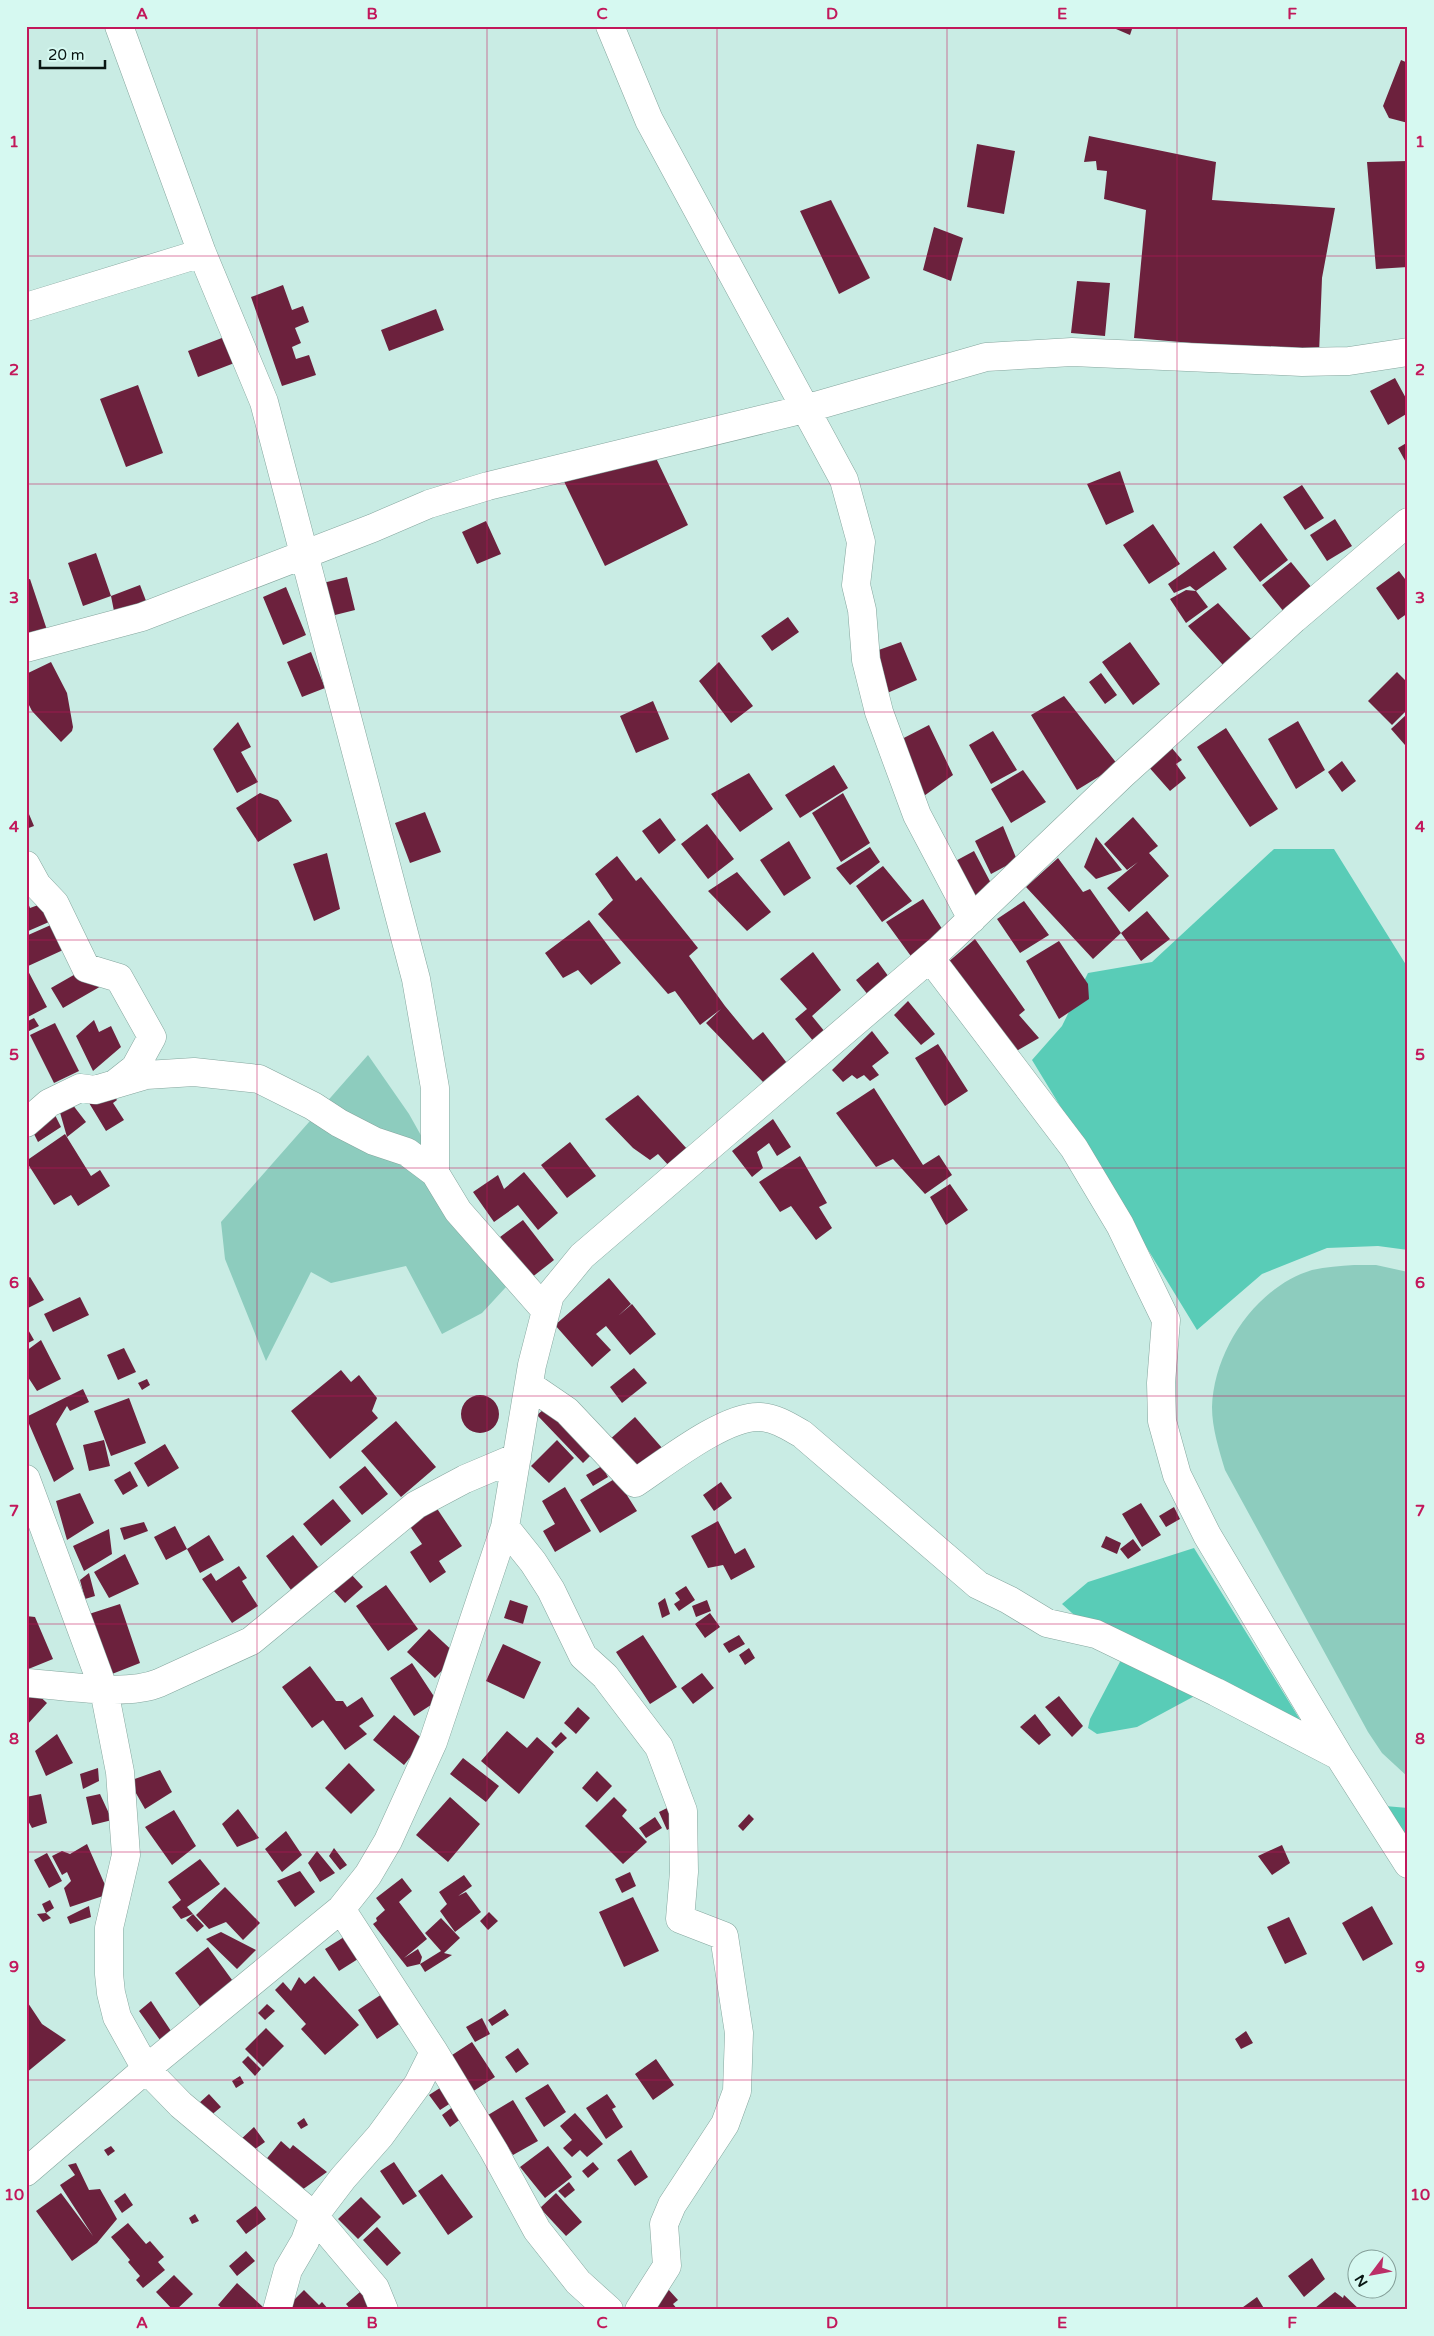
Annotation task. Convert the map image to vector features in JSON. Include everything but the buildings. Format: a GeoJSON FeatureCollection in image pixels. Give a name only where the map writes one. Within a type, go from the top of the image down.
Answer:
{"type":"FeatureCollection","features":[{"type":"Feature","properties":{"kind":"street"},"geometry":{"type":"LineString","coordinates":[[119,26],[202,253],[264,402],[416,979],[435,1088],[435,1173]]}},
{"type":"Feature","properties":{"kind":"street"},"geometry":{"type":"LineString","coordinates":[[610,26],[649,120],[844,480],[861,542],[856,585],[862,610],[866,660],[880,712],[917,814],[972,919]]}},
{"type":"Feature","properties":{"kind":"street"},"geometry":{"type":"LineString","coordinates":[[26,307],[202,253]]}},
{"type":"Feature","properties":{"kind":"street"},"geometry":{"type":"LineString","coordinates":[[26,648],[142,617],[304,555],[429,504],[488,486],[805,409],[986,357],[1072,352],[1302,362],[1349,360],[1408,352]]}},
{"type":"Feature","properties":{"kind":"street"},"geometry":{"type":"LineString","coordinates":[[26,2172],[146,2069],[341,1909],[368,1875],[388,1842],[433,1742],[505,1527],[529,1385],[550,1295],[582,1256],[930,958],[1130,767],[1294,619],[1408,522]]}},
{"type":"Feature","properties":{"kind":"street"},"geometry":{"type":"LineString","coordinates":[[26,865],[37,885],[55,904],[86,968],[119,978],[152,1036],[135,1068],[114,1084]]}},
{"type":"Feature","properties":{"kind":"street"},"geometry":{"type":"LineString","coordinates":[[930,958],[1074,1148],[1120,1226],[1166,1320],[1161,1383],[1162,1421],[1178,1475],[1207,1535],[1339,1756],[1408,1864]]}},
{"type":"Feature","properties":{"kind":"street"},"geometry":{"type":"LineString","coordinates":[[26,1123],[49,1103],[80,1088],[96,1090],[146,1075],[194,1072],[259,1079],[313,1106],[339,1123],[374,1141],[407,1152],[435,1173],[458,1211],[546,1311]]}},
{"type":"Feature","properties":{"kind":"street"},"geometry":{"type":"LineString","coordinates":[[529,1385],[567,1411],[635,1483],[700,1439],[733,1423],[758,1417],[780,1421],[802,1434],[978,1585],[1010,1600],[1047,1623],[1096,1634],[1216,1692],[1339,1756]]}},
{"type":"Feature","properties":{"kind":"street"},"geometry":{"type":"LineString","coordinates":[[26,1683],[104,1690],[147,1688],[251,1641],[416,1504],[491,1467],[517,1457]]}},
{"type":"Feature","properties":{"kind":"street"},"geometry":{"type":"LineString","coordinates":[[26,1479],[104,1690],[120,1772],[126,1855],[109,1928],[111,1993],[117,2017],[146,2069],[181,2104],[314,2216],[375,2288],[384,2310]]}},
{"type":"Feature","properties":{"kind":"street"},"geometry":{"type":"LineString","coordinates":[[505,1527],[533,1562],[551,1590],[583,1656],[605,1676],[659,1747],[683,1811],[684,1872],[680,1919],[724,1936],[739,2033],[737,2091],[725,2124],[672,2205],[664,2224],[667,2266],[639,2310]]}},
{"type":"Feature","properties":{"kind":"street"},"geometry":{"type":"LineString","coordinates":[[341,1909],[434,2052],[494,2151],[538,2230],[578,2282],[609,2310]]}},
{"type":"Feature","properties":{"kind":"street"},"geometry":{"type":"LineString","coordinates":[[277,2310],[288,2270],[305,2241],[314,2216],[343,2178],[380,2136],[418,2084],[434,2052]]}},
{"type":"Feature","properties":{"kind":"green space"},"geometry":{"type":"Polygon","coordinates":[[[1274,849],[1334,849],[1408,968],[1408,1250],[1378,1246],[1327,1248],[1262,1274],[1197,1330],[1032,1060],[1062,1026],[1088,973],[1152,962],[1274,849]]]}},
{"type":"Feature","properties":{"kind":"green space"},"geometry":{"type":"Polygon","coordinates":[[[368,1055],[409,1114],[506,1287],[482,1313],[442,1334],[406,1266],[331,1283],[311,1272],[266,1361],[225,1259],[221,1222],[368,1055]]]}},
{"type":"Feature","properties":{"kind":"green space"},"geometry":{"type":"Polygon","coordinates":[[[1354,1265],[1376,1265],[1408,1272],[1408,1777],[1382,1753],[1368,1732],[1225,1470],[1216,1439],[1212,1415],[1215,1385],[1221,1364],[1230,1343],[1256,1306],[1292,1278],[1312,1270],[1354,1265]]]}},
{"type":"Feature","properties":{"kind":"green space"},"geometry":{"type":"Polygon","coordinates":[[[1194,1548],[1307,1731],[1215,1685],[1137,1727],[1097,1734],[1088,1728],[1090,1719],[1122,1658],[1062,1604],[1088,1582],[1194,1548]]]}},
{"type":"Feature","properties":{"kind":"green space"},"geometry":{"type":"Polygon","coordinates":[[[1385,1806],[1408,1808],[1408,1838],[1385,1806]]]}}]}
